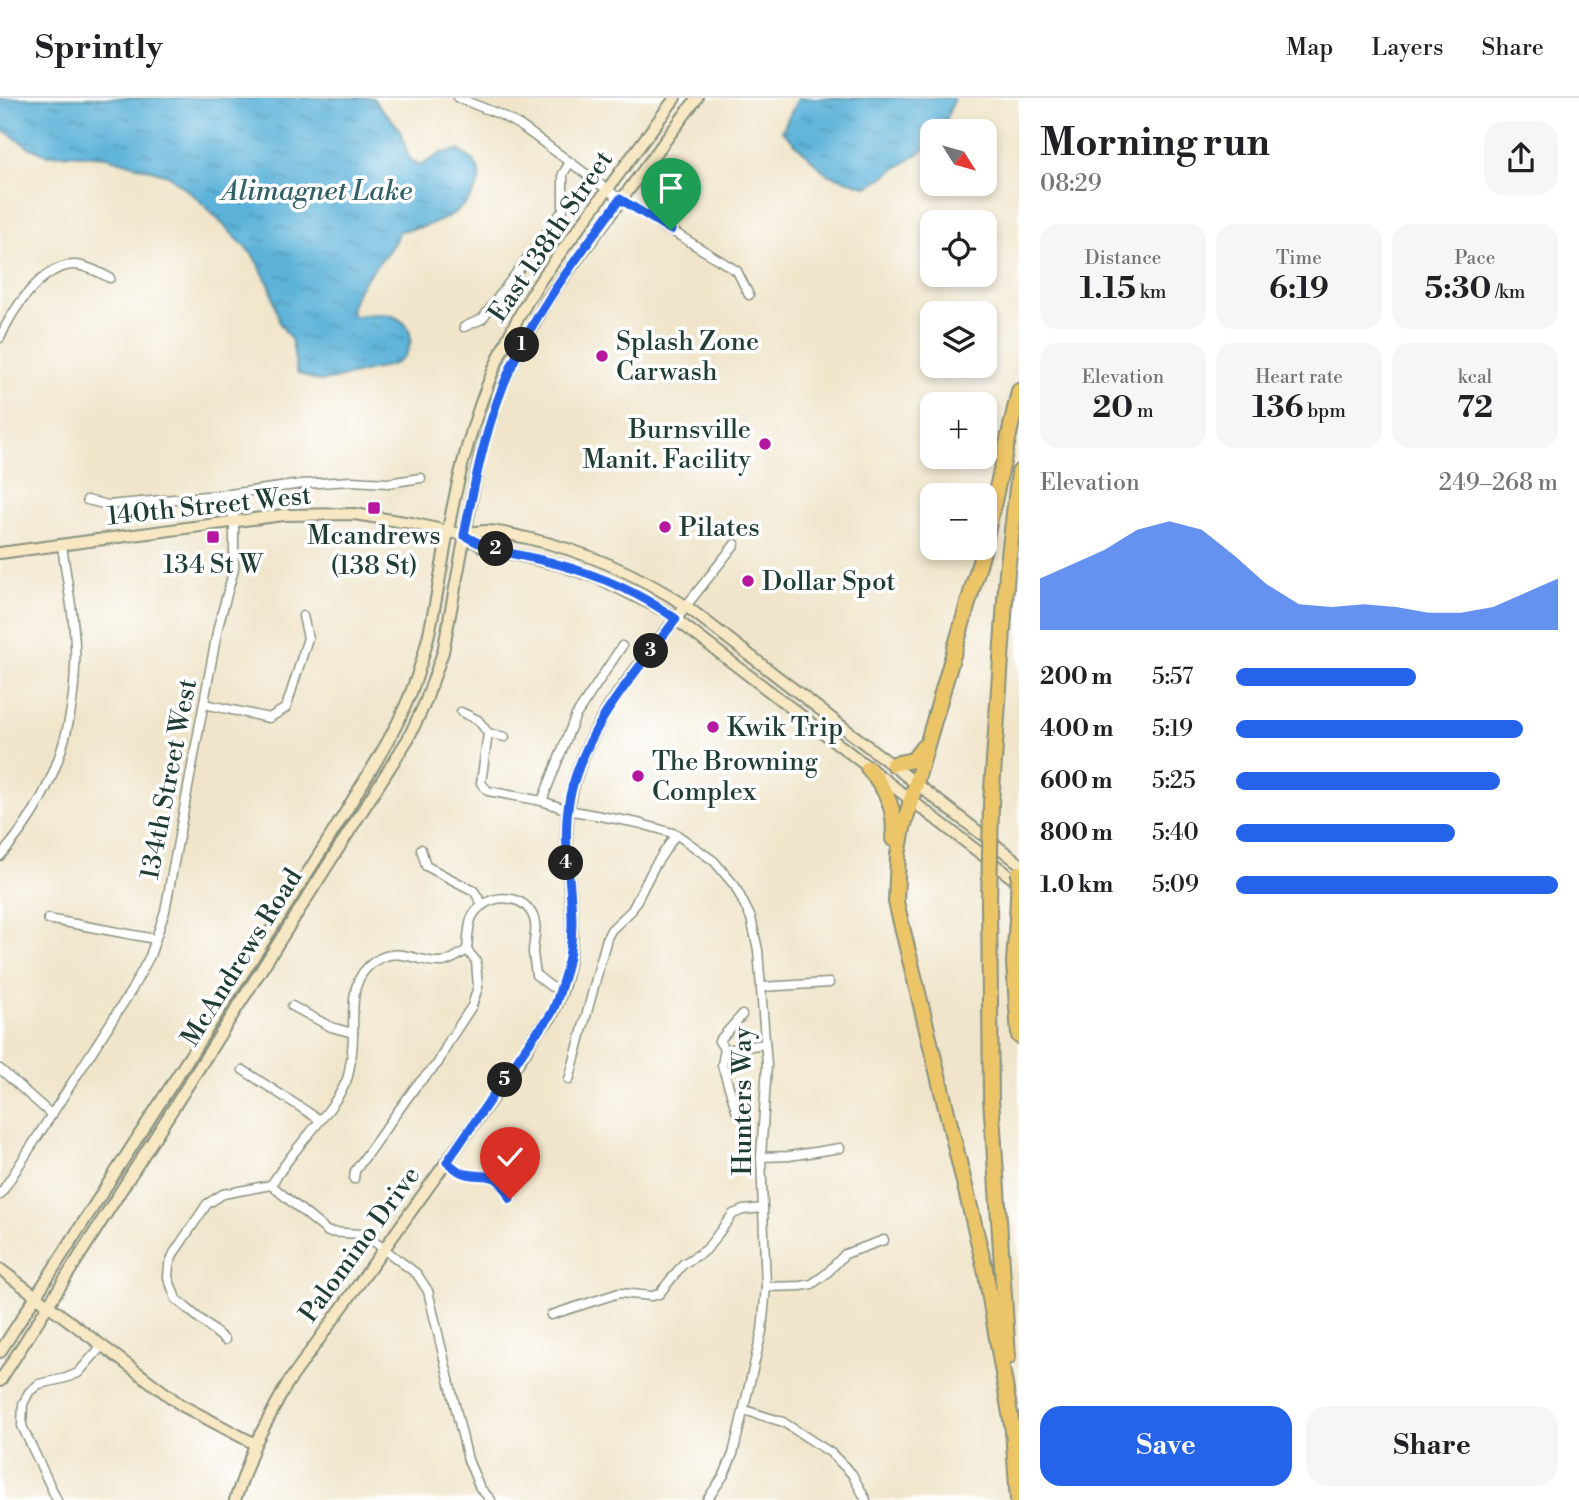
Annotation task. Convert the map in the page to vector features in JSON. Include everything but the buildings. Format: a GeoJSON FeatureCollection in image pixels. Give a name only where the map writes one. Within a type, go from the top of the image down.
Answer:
{"type":"FeatureCollection","features":[{"type":"Feature","properties":{"kind":"highway"},"geometry":{"type":"LineString","coordinates":[[997,488],[1019,391]]}},
{"type":"Feature","properties":{"kind":"highway"},"geometry":{"type":"LineString","coordinates":[[1018,1500],[991,1098],[989,904],[991,804],[1007,572],[1019,472]]}},
{"type":"Feature","properties":{"kind":"highway"},"geometry":{"type":"LineString","coordinates":[[896,892],[902,828],[981,560]]}},
{"type":"Feature","properties":{"kind":"highway"},"geometry":{"type":"LineString","coordinates":[[893,764],[913,760],[919,755],[939,706]]}},
{"type":"Feature","properties":{"kind":"highway"},"geometry":{"type":"LineString","coordinates":[[868,768],[883,786],[893,811],[892,873],[985,1269],[1014,1437]]}},
{"type":"Feature","properties":{"kind":"highway"},"geometry":{"type":"LineString","coordinates":[[1019,873],[1014,963],[1019,1036]]}},
{"type":"Feature","properties":{"kind":"street"},"geometry":{"type":"LineString","coordinates":[[458,98],[522,126],[620,199],[737,271],[749,295]]}},
{"type":"Feature","properties":{"kind":"street","name":"East 138th Street"},"geometry":{"type":"LineString","coordinates":[[449,531],[472,428],[498,356],[524,306],[674,98]]}},
{"type":"Feature","properties":{"kind":"street","name":"East 138th Street"},"geometry":{"type":"LineString","coordinates":[[464,535],[480,455],[497,399],[512,364],[550,297],[696,98]]}},
{"type":"Feature","properties":{"kind":"street"},"geometry":{"type":"LineString","coordinates":[[464,327],[482,319],[563,210],[562,174],[570,162]]}},
{"type":"Feature","properties":{"kind":"street"},"geometry":{"type":"LineString","coordinates":[[0,338],[8,319],[44,275],[74,265],[86,267],[110,278]]}},
{"type":"Feature","properties":{"kind":"street"},"geometry":{"type":"LineString","coordinates":[[87,500],[108,505],[302,484],[337,481],[388,483],[421,478]]}},
{"type":"Feature","properties":{"kind":"street","name":"134th Street West"},"geometry":{"type":"LineString","coordinates":[[0,1195],[131,991],[155,939],[164,911],[204,704],[213,626],[234,569],[234,520],[229,494]]}},
{"type":"Feature","properties":{"kind":"street","name":"140th Street West"},"geometry":{"type":"LineString","coordinates":[[0,553],[283,515],[354,514],[464,535]]}},
{"type":"Feature","properties":{"kind":"street"},"geometry":{"type":"LineString","coordinates":[[464,535],[486,529],[584,554],[619,568],[686,606],[1019,863]]}},
{"type":"Feature","properties":{"kind":"street","name":"McAndrews Road"},"geometry":{"type":"LineString","coordinates":[[0,1352],[313,864],[383,749],[409,699],[424,658],[449,531]]}},
{"type":"Feature","properties":{"kind":"street"},"geometry":{"type":"LineString","coordinates":[[464,535],[484,547],[560,565],[601,579],[640,597],[676,619],[1019,883]]}},
{"type":"Feature","properties":{"kind":"street","name":"McAndrews Road"},"geometry":{"type":"LineString","coordinates":[[0,1381],[408,739],[425,703],[443,652],[464,535]]}},
{"type":"Feature","properties":{"kind":"street"},"geometry":{"type":"LineString","coordinates":[[686,606],[735,544]]}},
{"type":"Feature","properties":{"kind":"street"},"geometry":{"type":"LineString","coordinates":[[0,856],[18,836],[42,799],[60,758],[72,710],[76,666],[62,545]]}},
{"type":"Feature","properties":{"kind":"street","name":"Palomino Drive"},"geometry":{"type":"LineString","coordinates":[[235,1500],[255,1444],[287,1384],[536,1033],[551,1017],[568,965],[572,926],[566,859],[568,810],[577,772],[599,722],[686,606]]}},
{"type":"Feature","properties":{"kind":"street"},"geometry":{"type":"LineString","coordinates":[[204,704],[269,718],[286,708],[308,638],[303,616]]}},
{"type":"Feature","properties":{"kind":"street"},"geometry":{"type":"LineString","coordinates":[[542,801],[575,717],[622,646]]}},
{"type":"Feature","properties":{"kind":"street"},"geometry":{"type":"LineString","coordinates":[[461,712],[478,720],[488,733],[505,737]]}},
{"type":"Feature","properties":{"kind":"street","name":"Hunters Way"},"geometry":{"type":"LineString","coordinates":[[488,733],[481,783],[488,791],[542,801],[568,810],[638,823],[676,834],[714,861],[735,886],[751,918],[758,950],[767,1065],[761,1157],[766,1287],[762,1331],[733,1454],[724,1475],[707,1500]]}},
{"type":"Feature","properties":{"kind":"street"},"geometry":{"type":"LineString","coordinates":[[569,1080],[607,938],[611,930],[632,910],[654,867],[676,834]]}},
{"type":"Feature","properties":{"kind":"street"},"geometry":{"type":"LineString","coordinates":[[421,849],[426,866],[474,891],[482,905]]}},
{"type":"Feature","properties":{"kind":"street"},"geometry":{"type":"LineString","coordinates":[[354,1179],[355,1171],[416,1086],[438,1063],[472,1006],[478,987],[476,961],[467,950],[472,917],[482,905],[501,897],[524,904],[533,915],[536,930],[533,952],[536,975],[560,990]]}},
{"type":"Feature","properties":{"kind":"street"},"geometry":{"type":"LineString","coordinates":[[48,919],[155,939]]}},
{"type":"Feature","properties":{"kind":"street"},"geometry":{"type":"LineString","coordinates":[[225,1340],[176,1299],[168,1277],[174,1253],[207,1204],[223,1194],[271,1185],[347,1081],[354,1033],[352,998],[361,975],[375,961],[391,955],[405,954],[443,962],[467,950]]}},
{"type":"Feature","properties":{"kind":"street"},"geometry":{"type":"LineString","coordinates":[[761,987],[828,983]]}},
{"type":"Feature","properties":{"kind":"street"},"geometry":{"type":"LineString","coordinates":[[292,1006],[331,1027],[354,1033]]}},
{"type":"Feature","properties":{"kind":"street"},"geometry":{"type":"LineString","coordinates":[[726,1052],[719,1041],[742,1015]]}},
{"type":"Feature","properties":{"kind":"street"},"geometry":{"type":"LineString","coordinates":[[737,1113],[722,1059],[726,1052],[732,1049],[765,1044]]}},
{"type":"Feature","properties":{"kind":"street"},"geometry":{"type":"LineString","coordinates":[[0,1069],[52,1115]]}},
{"type":"Feature","properties":{"kind":"street"},"geometry":{"type":"LineString","coordinates":[[243,1070],[320,1120]]}},
{"type":"Feature","properties":{"kind":"street"},"geometry":{"type":"LineString","coordinates":[[761,1157],[789,1156],[840,1148]]}},
{"type":"Feature","properties":{"kind":"street"},"geometry":{"type":"LineString","coordinates":[[447,1162],[463,1174],[493,1175],[504,1183],[510,1199]]}},
{"type":"Feature","properties":{"kind":"street"},"geometry":{"type":"LineString","coordinates":[[271,1185],[328,1232],[361,1234],[417,1274],[428,1290],[468,1460],[480,1488],[491,1500]]}},
{"type":"Feature","properties":{"kind":"street"},"geometry":{"type":"LineString","coordinates":[[551,1315],[619,1293],[652,1296],[659,1294],[683,1264],[706,1250],[733,1214],[763,1208]]}},
{"type":"Feature","properties":{"kind":"street"},"geometry":{"type":"LineString","coordinates":[[766,1287],[812,1284],[845,1254],[884,1240]]}},
{"type":"Feature","properties":{"kind":"street"},"geometry":{"type":"LineString","coordinates":[[0,1269],[181,1405],[255,1444]]}},
{"type":"Feature","properties":{"kind":"street"},"geometry":{"type":"LineString","coordinates":[[57,1500],[22,1426],[23,1404],[29,1392],[39,1384],[78,1373],[101,1347]]}},
{"type":"Feature","properties":{"kind":"street"},"geometry":{"type":"LineString","coordinates":[[744,1410],[783,1422],[831,1453],[852,1474],[866,1500]]}},
{"type":"Feature","properties":{"kind":"water","name":"Alimagnet Lake"},"geometry":{"type":"Polygon","coordinates":[[[0,98],[373,98],[399,129],[408,155],[415,163],[421,165],[442,153],[458,150],[472,160],[478,168],[479,177],[473,194],[450,216],[427,226],[399,231],[395,241],[356,293],[352,316],[385,314],[402,321],[410,333],[407,353],[392,365],[320,381],[297,372],[292,341],[280,324],[270,286],[253,255],[198,199],[168,175],[107,157],[47,155],[29,147],[0,128],[0,98]]]}},
{"type":"Feature","properties":{"kind":"water"},"geometry":{"type":"Polygon","coordinates":[[[798,98],[954,99],[946,119],[920,119],[920,153],[868,187],[827,174],[782,131],[798,98]]]}},
{"type":"Feature","properties":{"kind":"place","name":"Splash Zone Carwash"},"geometry":{"type":"Point","coordinates":[602,356]}},
{"type":"Feature","properties":{"kind":"place","name":"Burnsville Manit. Facility"},"geometry":{"type":"Point","coordinates":[765,444]}},
{"type":"Feature","properties":{"kind":"place","name":"Mcandrews (138 St)"},"geometry":{"type":"Point","coordinates":[374,508]}},
{"type":"Feature","properties":{"kind":"place","name":"Pilates"},"geometry":{"type":"Point","coordinates":[665,527]}},
{"type":"Feature","properties":{"kind":"place","name":"134 St W"},"geometry":{"type":"Point","coordinates":[213,537]}},
{"type":"Feature","properties":{"kind":"place","name":"Dollar Spot"},"geometry":{"type":"Point","coordinates":[748,581]}},
{"type":"Feature","properties":{"kind":"place","name":"Kwik Trip"},"geometry":{"type":"Point","coordinates":[713,727]}},
{"type":"Feature","properties":{"kind":"place","name":"The Browning Complex"},"geometry":{"type":"Point","coordinates":[638,776]}},
{"type":"Feature","properties":{"kind":"route"},"geometry":{"type":"LineString","coordinates":[[510,1199],[504,1183],[493,1175],[463,1174],[447,1162],[536,1033],[551,1017],[568,965],[570,947],[571,900],[566,843],[568,810],[575,780],[584,752],[599,722],[676,619],[640,597],[601,579],[560,565],[484,547],[464,535],[480,455],[497,399],[525,338],[550,297],[620,199],[671,230]]}}]}
